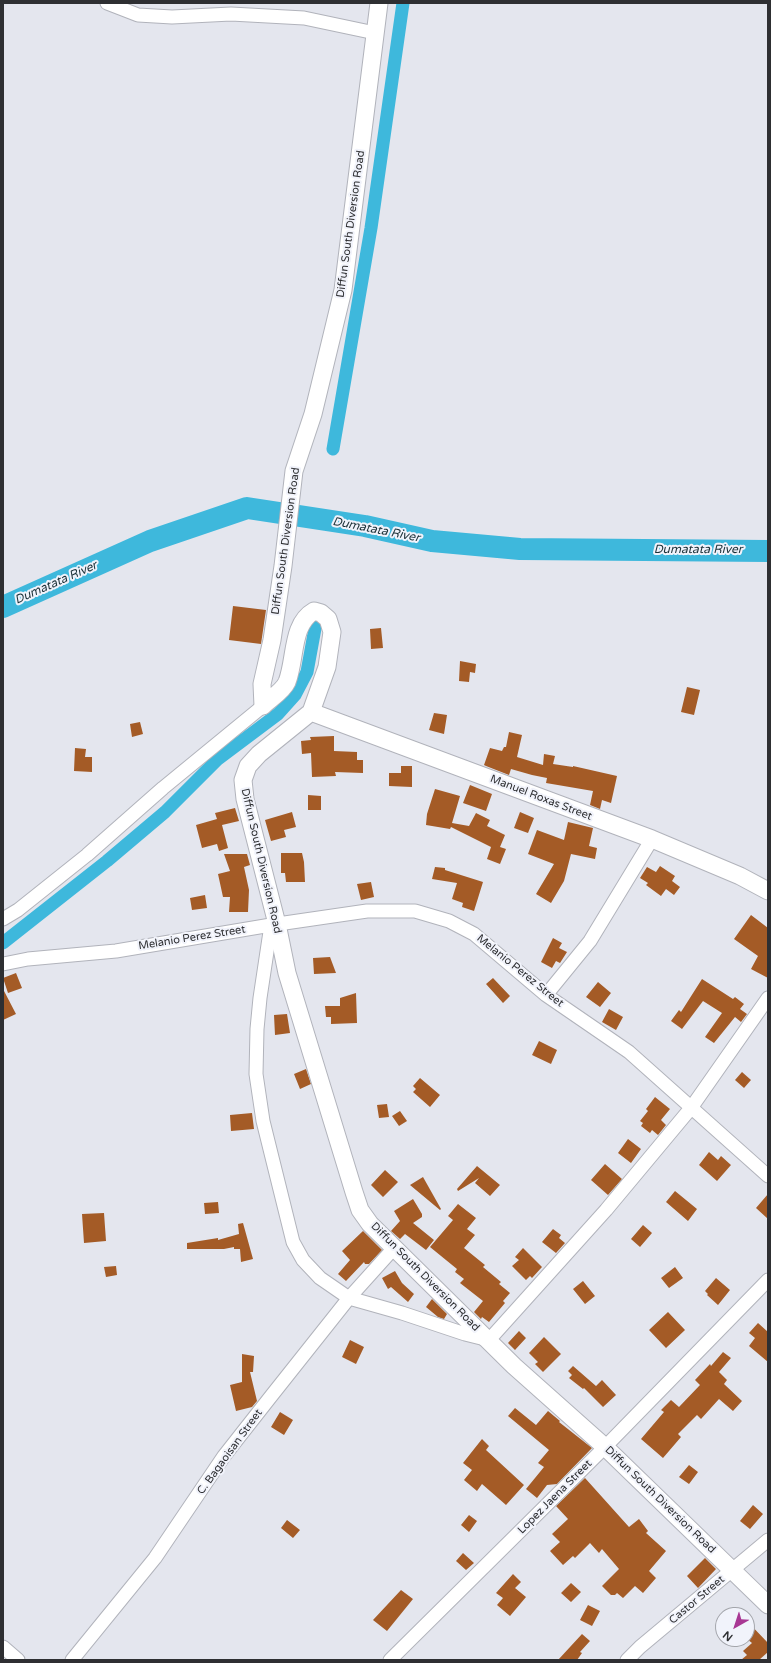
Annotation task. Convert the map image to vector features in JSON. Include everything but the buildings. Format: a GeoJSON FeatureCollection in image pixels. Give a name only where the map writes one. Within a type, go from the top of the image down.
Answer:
{"type":"FeatureCollection","features":[{"type":"Feature","properties":{"kind":"street"},"geometry":{"type":"LineString","coordinates":[[107,3],[138,15],[172,17],[231,14],[304,18],[375,33]]}},
{"type":"Feature","properties":{"kind":"street","name":"Diffun South Diversion Road"},"geometry":{"type":"LineString","coordinates":[[262,706],[262,684],[272,640],[294,471],[313,414],[344,290],[379,3]]}},
{"type":"Feature","properties":{"kind":"street"},"geometry":{"type":"LineString","coordinates":[[3,919],[18,910],[87,855],[163,788],[262,706],[286,683],[292,664],[298,631],[308,614],[314,610],[321,613],[328,619],[332,632],[327,667],[311,712]]}},
{"type":"Feature","properties":{"kind":"street","name":"Diffun South Diversion Road"},"geometry":{"type":"LineString","coordinates":[[311,712],[259,754],[248,766],[242,780],[245,799],[286,973],[360,1210],[370,1224],[514,1366],[605,1447],[768,1605]]}},
{"type":"Feature","properties":{"kind":"street","name":"Manuel Roxas Street"},"geometry":{"type":"LineString","coordinates":[[311,712],[652,840],[740,876],[768,890]]}},
{"type":"Feature","properties":{"kind":"street"},"geometry":{"type":"LineString","coordinates":[[546,995],[590,941],[652,840]]}},
{"type":"Feature","properties":{"kind":"street","name":"Melanio Perez Street"},"geometry":{"type":"LineString","coordinates":[[3,964],[28,959],[116,951],[274,925],[367,912],[415,911],[450,921],[474,934],[546,995],[629,1052],[768,1176]]}},
{"type":"Feature","properties":{"kind":"street"},"geometry":{"type":"LineString","coordinates":[[274,925],[260,998],[257,1030],[256,1074],[263,1121],[293,1242],[303,1260],[320,1278],[349,1298],[489,1340],[606,1210],[691,1108],[768,998]]}},
{"type":"Feature","properties":{"kind":"street","name":"C. Bagaoisan Street"},"geometry":{"type":"LineString","coordinates":[[72,1660],[155,1558],[224,1456],[349,1298],[394,1248]]}},
{"type":"Feature","properties":{"kind":"street","name":"Lopez Jaena Street"},"geometry":{"type":"LineString","coordinates":[[391,1660],[605,1447],[768,1280]]}},
{"type":"Feature","properties":{"kind":"street","name":"Castor Street"},"geometry":{"type":"LineString","coordinates":[[627,1660],[640,1647],[768,1540]]}},
{"type":"Feature","properties":{"kind":"street"},"geometry":{"type":"LineString","coordinates":[[3,1646],[18,1660]]}},
{"type":"Feature","properties":{"kind":"waterway"},"geometry":{"type":"LineString","coordinates":[[333,449],[371,228],[403,3]]}},
{"type":"Feature","properties":{"kind":"waterway","name":"Dumatata River"},"geometry":{"type":"LineString","coordinates":[[3,607],[150,541],[247,508],[365,526],[432,541],[520,549],[768,551]]}},
{"type":"Feature","properties":{"kind":"waterway"},"geometry":{"type":"LineString","coordinates":[[3,943],[107,861],[165,812],[218,759],[278,714],[295,695],[307,672],[316,623]]}}]}
